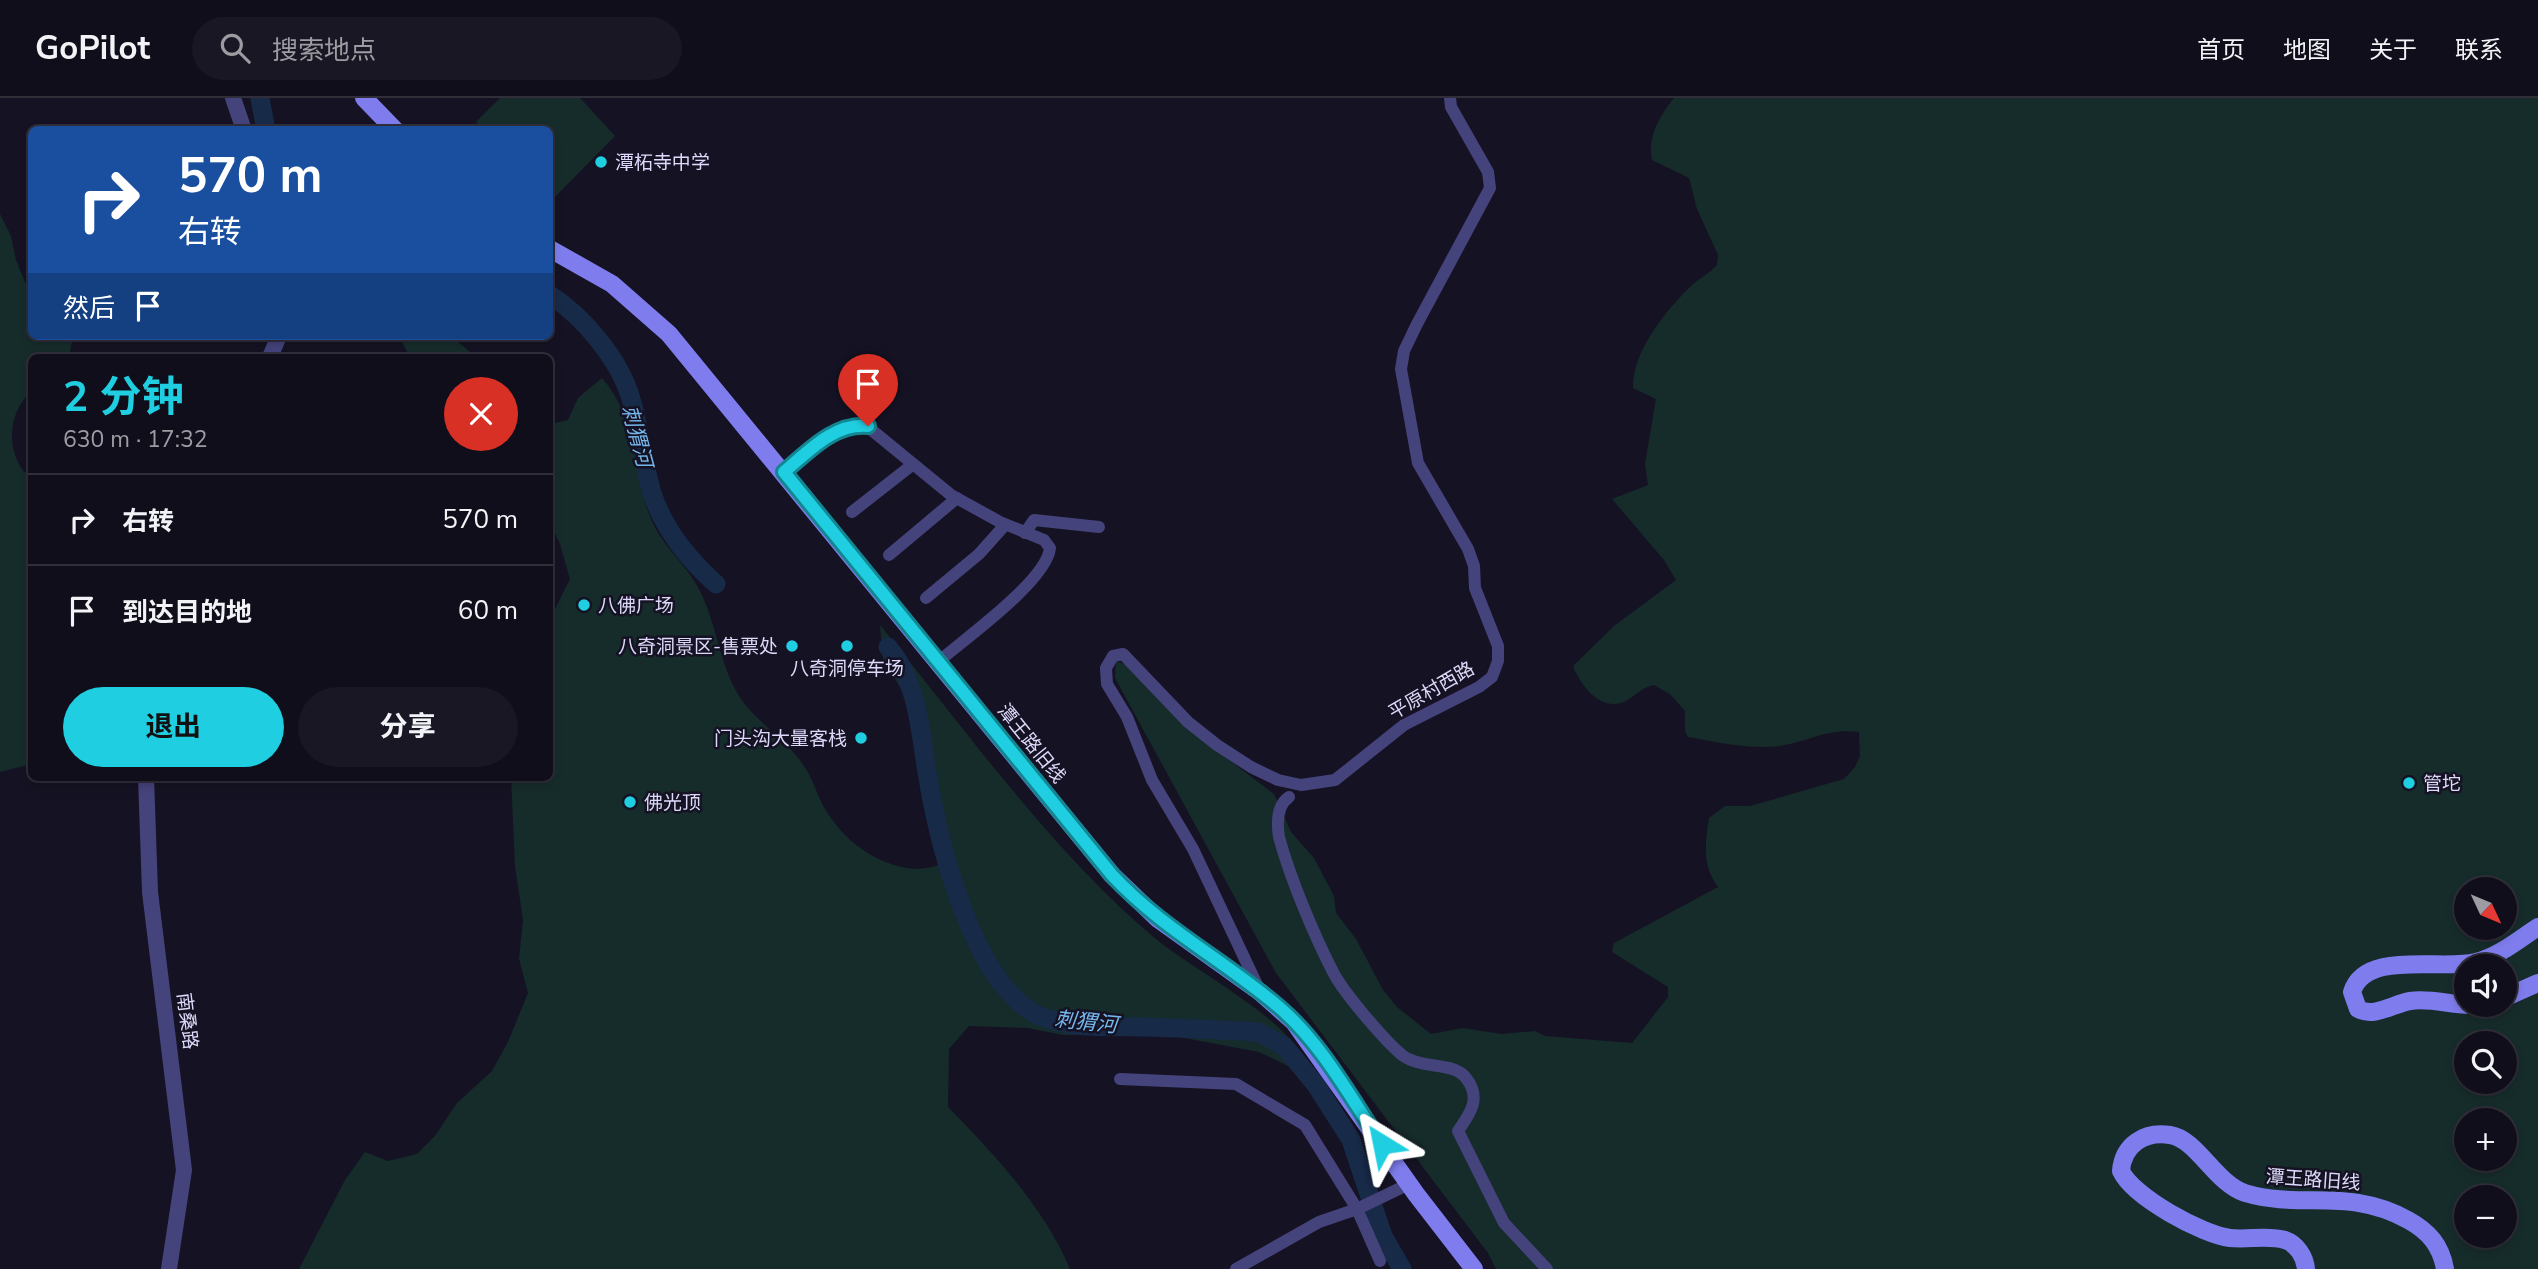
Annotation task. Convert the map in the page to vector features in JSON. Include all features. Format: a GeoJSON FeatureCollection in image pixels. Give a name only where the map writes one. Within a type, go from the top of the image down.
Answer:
{"type":"FeatureCollection","features":[{"type":"Feature","properties":{"kind":"main road"},"geometry":{"type":"LineString","coordinates":[[364,98],[391,126]]}},
{"type":"Feature","properties":{"kind":"main road","name":"潭王路旧线"},"geometry":{"type":"LineString","coordinates":[[553,251],[598,274],[652,317],[784,472],[1131,895],[1260,992],[1294,1021],[1409,1184],[1474,1269]]}},
{"type":"Feature","properties":{"kind":"main road"},"geometry":{"type":"LineString","coordinates":[[2496,954],[2538,927]]}},
{"type":"Feature","properties":{"kind":"main road"},"geometry":{"type":"LineString","coordinates":[[2454,963],[2416,964],[2371,970],[2358,979],[2352,992],[2358,1009],[2370,1013],[2424,999],[2454,1002]]}},
{"type":"Feature","properties":{"kind":"main road"},"geometry":{"type":"LineString","coordinates":[[2517,993],[2538,984]]}},
{"type":"Feature","properties":{"kind":"main road","name":"潭王路旧线"},"geometry":{"type":"LineString","coordinates":[[2306,1269],[2298,1249],[2286,1240],[2233,1239],[2216,1235],[2137,1192],[2121,1171],[2127,1150],[2139,1139],[2147,1136],[2172,1135],[2190,1147],[2224,1182],[2241,1192],[2277,1198],[2350,1200],[2386,1209],[2430,1236],[2441,1252],[2445,1269]]}},
{"type":"Feature","properties":{"kind":"street"},"geometry":{"type":"LineString","coordinates":[[233,98],[243,126]]}},
{"type":"Feature","properties":{"kind":"street","name":"平原村西路"},"geometry":{"type":"LineString","coordinates":[[1260,992],[1193,849],[1152,780],[1127,717],[1107,684],[1106,668],[1113,656],[1123,654],[1188,722],[1217,745],[1251,767],[1278,780],[1301,785],[1335,780],[1404,725],[1479,687],[1492,677],[1498,661],[1498,646],[1475,588],[1474,566],[1468,549],[1418,463],[1401,369],[1404,351],[1417,324],[1490,188],[1488,172],[1451,107],[1450,98]]}},
{"type":"Feature","properties":{"kind":"street"},"geometry":{"type":"LineString","coordinates":[[784,472],[828,436],[851,425],[868,426],[885,438],[912,465],[957,498],[1005,524],[1045,540],[1050,548],[1049,559],[1037,577],[939,661]]}},
{"type":"Feature","properties":{"kind":"street"},"geometry":{"type":"LineString","coordinates":[[852,512],[912,465]]}},
{"type":"Feature","properties":{"kind":"street"},"geometry":{"type":"LineString","coordinates":[[888,555],[957,498]]}},
{"type":"Feature","properties":{"kind":"street"},"geometry":{"type":"LineString","coordinates":[[1025,533],[1034,520],[1099,527]]}},
{"type":"Feature","properties":{"kind":"street"},"geometry":{"type":"LineString","coordinates":[[926,598],[979,554],[1005,524]]}},
{"type":"Feature","properties":{"kind":"street","name":"南桑路"},"geometry":{"type":"LineString","coordinates":[[146,781],[150,892],[184,1170],[169,1269]]}},
{"type":"Feature","properties":{"kind":"street"},"geometry":{"type":"LineString","coordinates":[[1289,797],[1284,801],[1277,820],[1279,837],[1334,974],[1403,1056],[1426,1067],[1456,1069],[1467,1079],[1475,1098],[1472,1111],[1458,1130],[1504,1223],[1547,1269]]}},
{"type":"Feature","properties":{"kind":"street"},"geometry":{"type":"LineString","coordinates":[[1120,1079],[1236,1084],[1305,1125],[1357,1209],[1380,1261]]}},
{"type":"Feature","properties":{"kind":"street"},"geometry":{"type":"LineString","coordinates":[[1236,1269],[1319,1222],[1357,1209],[1409,1184]]}},
{"type":"Feature","properties":{"kind":"green space"},"geometry":{"type":"Polygon","coordinates":[[[500,98],[580,98],[615,136],[553,199],[553,126],[480,126],[476,122],[500,98]]]}},
{"type":"Feature","properties":{"kind":"green space"},"geometry":{"type":"Polygon","coordinates":[[[1674,98],[2538,98],[2538,1269],[1496,1269],[1488,1253],[1276,973],[1115,678],[1116,661],[1127,665],[1220,753],[1274,794],[1291,832],[1314,858],[1334,896],[1336,913],[1356,939],[1383,990],[1397,1007],[1431,1034],[1463,1028],[1501,1034],[1535,1031],[1545,1036],[1632,1043],[1668,997],[1668,987],[1612,952],[1614,943],[1718,887],[1707,863],[1709,818],[1725,806],[1750,806],[1844,779],[1855,767],[1860,756],[1859,732],[1828,733],[1791,744],[1769,747],[1734,745],[1688,737],[1685,731],[1685,711],[1670,694],[1654,685],[1626,701],[1608,703],[1587,689],[1573,666],[1614,626],[1676,580],[1664,560],[1612,499],[1648,485],[1645,464],[1656,399],[1633,388],[1634,374],[1644,346],[1672,307],[1692,285],[1717,265],[1718,255],[1697,209],[1689,178],[1652,160],[1651,143],[1660,119],[1674,98]]]}},
{"type":"Feature","properties":{"kind":"green space"},"geometry":{"type":"Polygon","coordinates":[[[0,214],[11,236],[16,260],[28,290],[28,340],[72,340],[70,354],[28,354],[28,394],[18,410],[12,431],[14,452],[24,472],[28,473],[28,765],[0,772],[0,214]]]}},
{"type":"Feature","properties":{"kind":"green space"},"geometry":{"type":"Polygon","coordinates":[[[401,340],[456,340],[472,354],[408,354],[401,340]]]}},
{"type":"Feature","properties":{"kind":"green space"},"geometry":{"type":"Polygon","coordinates":[[[602,378],[614,395],[629,430],[640,484],[652,521],[700,591],[725,667],[736,691],[751,711],[797,756],[825,809],[851,841],[874,857],[900,867],[924,868],[956,860],[940,818],[933,773],[922,734],[905,696],[883,658],[880,625],[1011,789],[1081,868],[1156,939],[1259,1011],[1293,1043],[1301,1058],[1292,1068],[1259,1052],[1163,1034],[1063,1035],[1028,1028],[969,1026],[949,1049],[948,1107],[983,1143],[1032,1203],[1070,1269],[299,1269],[345,1180],[365,1152],[388,1161],[417,1154],[435,1136],[457,1103],[492,1071],[508,1042],[528,993],[519,959],[523,920],[515,866],[511,781],[553,781],[553,613],[570,579],[553,529],[553,421],[568,420],[578,398],[602,378]]]}},
{"type":"Feature","properties":{"kind":"waterway","name":"刺猬河"},"geometry":{"type":"LineString","coordinates":[[260,98],[265,126]]}},
{"type":"Feature","properties":{"kind":"waterway","name":"刺猬河"},"geometry":{"type":"LineString","coordinates":[[553,297],[599,340],[618,369],[631,399],[657,507],[678,543],[716,584]]}},
{"type":"Feature","properties":{"kind":"waterway","name":"刺猬河"},"geometry":{"type":"LineString","coordinates":[[888,647],[906,676],[917,709],[933,806],[951,875],[978,945],[996,976],[1017,1000],[1040,1016],[1052,1020],[1092,1026],[1258,1032],[1284,1046],[1316,1085],[1351,1140],[1383,1236],[1402,1269]]}},
{"type":"Feature","properties":{"kind":"place","name":"潭柘寺中学"},"geometry":{"type":"Point","coordinates":[601,162]}},
{"type":"Feature","properties":{"kind":"place","name":"八佛广场"},"geometry":{"type":"Point","coordinates":[584,605]}},
{"type":"Feature","properties":{"kind":"place","name":"八奇洞景区-售票处"},"geometry":{"type":"Point","coordinates":[792,646]}},
{"type":"Feature","properties":{"kind":"place","name":"八奇洞停车场"},"geometry":{"type":"Point","coordinates":[847,646]}},
{"type":"Feature","properties":{"kind":"place","name":"门头沟大量客栈"},"geometry":{"type":"Point","coordinates":[861,738]}},
{"type":"Feature","properties":{"kind":"place","name":"管坨"},"geometry":{"type":"Point","coordinates":[2409,783]}},
{"type":"Feature","properties":{"kind":"place","name":"佛光顶"},"geometry":{"type":"Point","coordinates":[630,802]}},
{"type":"Feature","properties":{"kind":"route"},"geometry":{"type":"LineString","coordinates":[[868,426],[851,425],[828,436],[784,472],[1112,875],[1158,919],[1260,992],[1294,1021],[1382,1144]]}}]}
